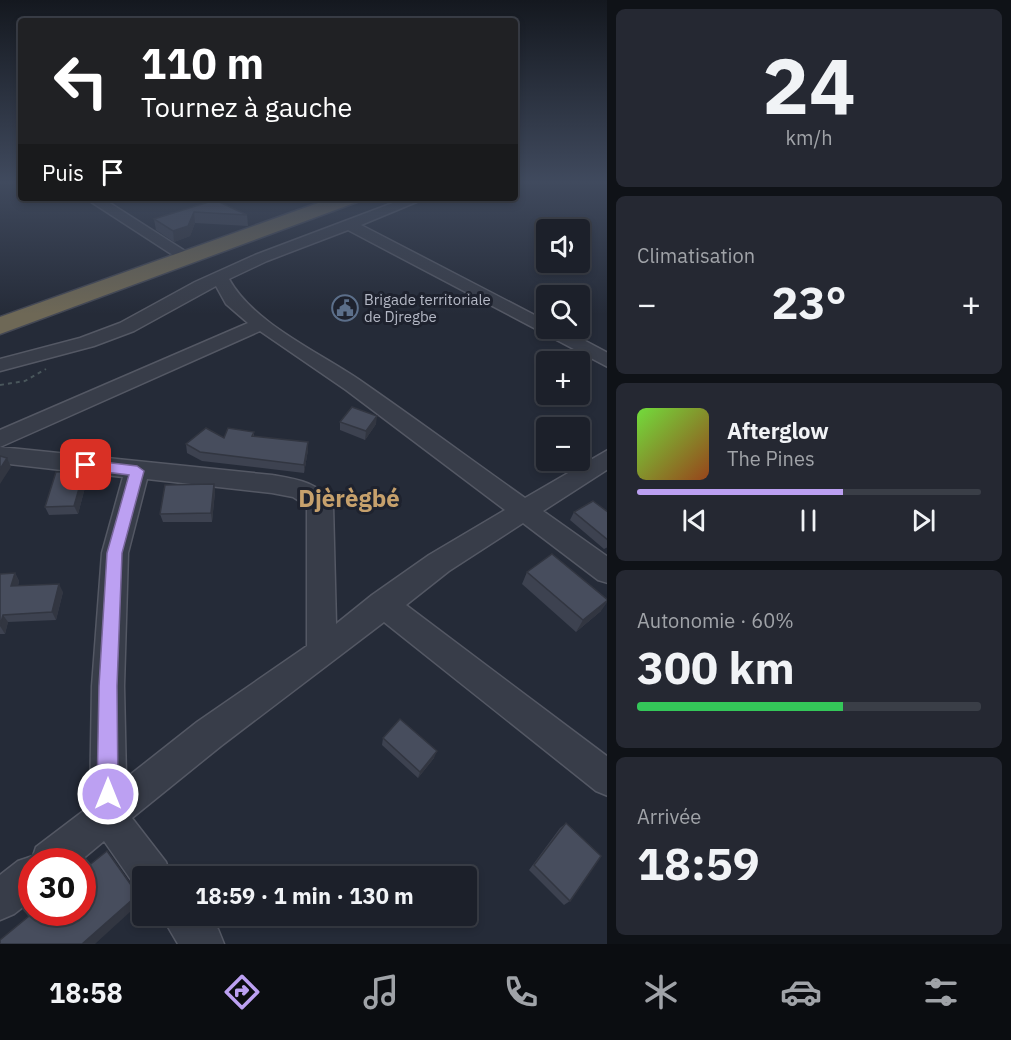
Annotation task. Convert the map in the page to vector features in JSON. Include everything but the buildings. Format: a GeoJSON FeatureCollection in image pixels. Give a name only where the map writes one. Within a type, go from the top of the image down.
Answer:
{"type":"FeatureCollection","features":[{"type":"Feature","properties":{"kind":"highway"},"geometry":{"type":"LineString","coordinates":[[0,326],[274,226]]}},
{"type":"Feature","properties":{"kind":"street"},"geometry":{"type":"LineString","coordinates":[[137,226],[188,258]]}},
{"type":"Feature","properties":{"kind":"street"},"geometry":{"type":"LineString","coordinates":[[0,365],[87,342],[127,327],[220,278],[300,242],[352,226]]}},
{"type":"Feature","properties":{"kind":"street"},"geometry":{"type":"LineString","coordinates":[[352,226],[607,360]]}},
{"type":"Feature","properties":{"kind":"street"},"geometry":{"type":"LineString","coordinates":[[220,278],[232,300],[261,324],[353,385],[607,571]]}},
{"type":"Feature","properties":{"kind":"street"},"geometry":{"type":"LineString","coordinates":[[0,440],[261,324]]}},
{"type":"Feature","properties":{"kind":"street"},"geometry":{"type":"LineString","coordinates":[[0,455],[272,484],[306,491],[314,496],[320,505],[322,653]]}},
{"type":"Feature","properties":{"kind":"street"},"geometry":{"type":"LineString","coordinates":[[67,848],[209,734],[322,653],[382,604],[439,563],[607,459]]}},
{"type":"Feature","properties":{"kind":"street"},"geometry":{"type":"LineString","coordinates":[[137,471],[115,553],[108,686],[108,816],[145,866]]}},
{"type":"Feature","properties":{"kind":"street"},"geometry":{"type":"LineString","coordinates":[[382,604],[607,778]]}},
{"type":"Feature","properties":{"kind":"street"},"geometry":{"type":"LineString","coordinates":[[0,900],[18,886]]}},
{"type":"Feature","properties":{"kind":"street"},"geometry":{"type":"LineString","coordinates":[[189,926],[203,944]]}},
{"type":"Feature","properties":{"kind":"place","name":"Brigade territoriale de Djregbe"},"geometry":{"type":"Point","coordinates":[345,308]}},
{"type":"Feature","properties":{"kind":"district","name":"Djèrègbé"},"geometry":{"type":"Point","coordinates":[349,498]}},
{"type":"Feature","properties":{"kind":"route"},"geometry":{"type":"LineString","coordinates":[[86,465],[137,471],[115,553],[110,617],[108,794]]}}]}
